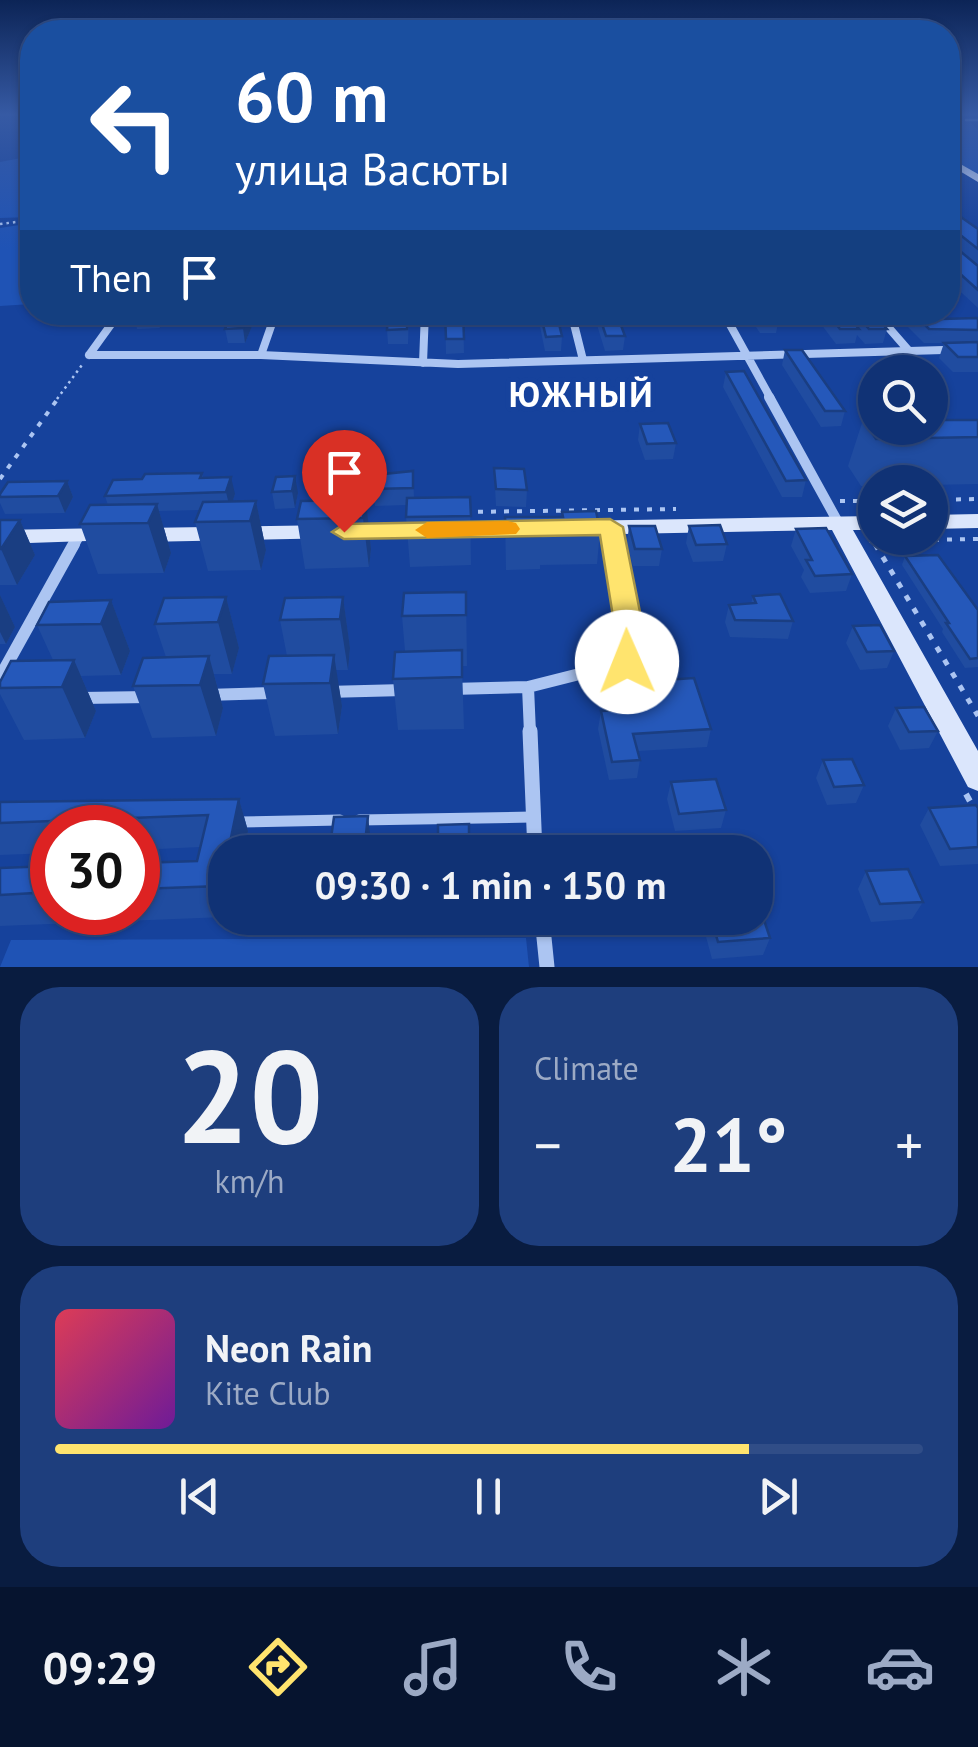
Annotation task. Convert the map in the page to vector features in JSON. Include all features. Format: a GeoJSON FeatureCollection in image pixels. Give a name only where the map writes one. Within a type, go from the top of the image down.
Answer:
{"type":"FeatureCollection","features":[{"type":"Feature","properties":{"kind":"street"},"geometry":{"type":"LineString","coordinates":[[89,355],[111,325]]}},
{"type":"Feature","properties":{"kind":"street"},"geometry":{"type":"LineString","coordinates":[[261,355],[271,325]]}},
{"type":"Feature","properties":{"kind":"street"},"geometry":{"type":"LineString","coordinates":[[423,363],[424,325]]}},
{"type":"Feature","properties":{"kind":"street"},"geometry":{"type":"LineString","coordinates":[[574,325],[583,360]]}},
{"type":"Feature","properties":{"kind":"street"},"geometry":{"type":"LineString","coordinates":[[730,325],[857,518],[978,778]]}},
{"type":"Feature","properties":{"kind":"street"},"geometry":{"type":"LineString","coordinates":[[886,325],[909,351]]}},
{"type":"Feature","properties":{"kind":"street"},"geometry":{"type":"LineString","coordinates":[[89,355],[261,355],[423,363],[978,349]]}},
{"type":"Feature","properties":{"kind":"street"},"geometry":{"type":"LineString","coordinates":[[0,537],[610,527],[857,518]]}},
{"type":"Feature","properties":{"kind":"street"},"geometry":{"type":"LineString","coordinates":[[948,522],[978,521]]}},
{"type":"Feature","properties":{"kind":"street"},"geometry":{"type":"LineString","coordinates":[[430,689],[528,686],[627,662],[632,642],[610,527]]}},
{"type":"Feature","properties":{"kind":"street"},"geometry":{"type":"LineString","coordinates":[[0,677],[78,536]]}},
{"type":"Feature","properties":{"kind":"street"},"geometry":{"type":"LineString","coordinates":[[528,686],[534,835]]}},
{"type":"Feature","properties":{"kind":"street"},"geometry":{"type":"LineString","coordinates":[[313,692],[411,690]]}},
{"type":"Feature","properties":{"kind":"street"},"geometry":{"type":"LineString","coordinates":[[196,695],[294,693]]}},
{"type":"Feature","properties":{"kind":"street"},"geometry":{"type":"LineString","coordinates":[[59,699],[156,696]]}},
{"type":"Feature","properties":{"kind":"street"},"geometry":{"type":"LineString","coordinates":[[544,935],[547,967]]}},
{"type":"Feature","properties":{"kind":"lane"},"geometry":{"type":"LineString","coordinates":[[217,822],[532,817]]}},
{"type":"Feature","properties":{"kind":"path"},"geometry":{"type":"LineString","coordinates":[[0,479],[89,355]]}},
{"type":"Feature","properties":{"kind":"path"},"geometry":{"type":"LineString","coordinates":[[948,500],[978,499]]}},
{"type":"Feature","properties":{"kind":"path"},"geometry":{"type":"LineString","coordinates":[[857,518],[978,716]]}},
{"type":"Feature","properties":{"kind":"shaded area"},"geometry":{"type":"Polygon","coordinates":[[[20,159],[20,217],[0,218],[0,162],[20,159]]]}},
{"type":"Feature","properties":{"kind":"shaded area"},"geometry":{"type":"Polygon","coordinates":[[[960,159],[978,159],[978,176],[960,165],[960,159]]]}},
{"type":"Feature","properties":{"kind":"shaded area"},"geometry":{"type":"Polygon","coordinates":[[[20,225],[20,305],[0,306],[0,228],[20,225]]]}},
{"type":"Feature","properties":{"kind":"shaded area"},"geometry":{"type":"Polygon","coordinates":[[[526,938],[529,967],[0,967],[11,940],[526,938]]]}},
{"type":"Feature","properties":{"kind":"building"},"geometry":{"type":"Polygon","coordinates":[[[960,216],[978,229],[978,249],[960,235],[960,216]]]}},
{"type":"Feature","properties":{"kind":"building"},"geometry":{"type":"Polygon","coordinates":[[[960,251],[978,266],[978,290],[960,274],[960,251]]]}},
{"type":"Feature","properties":{"kind":"building"},"geometry":{"type":"Polygon","coordinates":[[[960,318],[978,318],[978,330],[929,329],[925,325],[960,325],[960,318]]]}},
{"type":"Feature","properties":{"kind":"building"},"geometry":{"type":"Polygon","coordinates":[[[387,325],[407,325],[407,329],[387,330],[387,325]]]}},
{"type":"Feature","properties":{"kind":"building"},"geometry":{"type":"Polygon","coordinates":[[[445,325],[463,325],[464,339],[446,339],[445,325]]]}},
{"type":"Feature","properties":{"kind":"building"},"geometry":{"type":"Polygon","coordinates":[[[543,325],[559,325],[562,336],[546,337],[543,325]]]}},
{"type":"Feature","properties":{"kind":"building"},"geometry":{"type":"Polygon","coordinates":[[[602,325],[621,325],[625,336],[606,336],[602,325]]]}},
{"type":"Feature","properties":{"kind":"building"},"geometry":{"type":"Polygon","coordinates":[[[837,325],[856,325],[859,329],[840,329],[837,325]]]}},
{"type":"Feature","properties":{"kind":"building"},"geometry":{"type":"Polygon","coordinates":[[[866,325],[884,325],[887,329],[869,329],[866,325]]]}},
{"type":"Feature","properties":{"kind":"building"},"geometry":{"type":"Polygon","coordinates":[[[978,342],[978,357],[958,357],[944,343],[978,342]]]}},
{"type":"Feature","properties":{"kind":"building"},"geometry":{"type":"Polygon","coordinates":[[[785,350],[802,350],[845,411],[825,411],[785,350]]]}},
{"type":"Feature","properties":{"kind":"building"},"geometry":{"type":"Polygon","coordinates":[[[744,371],[806,480],[786,481],[726,372],[744,371]]]}},
{"type":"Feature","properties":{"kind":"building"},"geometry":{"type":"Polygon","coordinates":[[[948,420],[978,420],[978,437],[948,438],[948,420]]]}},
{"type":"Feature","properties":{"kind":"building"},"geometry":{"type":"Polygon","coordinates":[[[668,423],[676,443],[647,444],[640,424],[668,423]]]}},
{"type":"Feature","properties":{"kind":"building"},"geometry":{"type":"Polygon","coordinates":[[[348,466],[369,466],[367,485],[345,486],[348,466]]]}},
{"type":"Feature","properties":{"kind":"building"},"geometry":{"type":"Polygon","coordinates":[[[494,468],[524,469],[527,490],[496,489],[494,468]]]}},
{"type":"Feature","properties":{"kind":"building"},"geometry":{"type":"Polygon","coordinates":[[[413,471],[413,488],[373,489],[374,475],[413,471]]]}},
{"type":"Feature","properties":{"kind":"building"},"geometry":{"type":"Polygon","coordinates":[[[202,473],[200,478],[231,477],[226,492],[105,496],[113,480],[142,479],[145,474],[202,473]]]}},
{"type":"Feature","properties":{"kind":"building"},"geometry":{"type":"Polygon","coordinates":[[[295,476],[292,491],[272,492],[276,477],[295,476]]]}},
{"type":"Feature","properties":{"kind":"building"},"geometry":{"type":"Polygon","coordinates":[[[67,481],[58,496],[0,497],[8,482],[67,481]]]}},
{"type":"Feature","properties":{"kind":"building"},"geometry":{"type":"Polygon","coordinates":[[[470,497],[471,516],[406,517],[407,498],[470,497]]]}},
{"type":"Feature","properties":{"kind":"building"},"geometry":{"type":"Polygon","coordinates":[[[366,500],[363,518],[297,519],[301,501],[366,500]]]}},
{"type":"Feature","properties":{"kind":"building"},"geometry":{"type":"Polygon","coordinates":[[[256,501],[250,521],[195,522],[203,502],[256,501]]]}},
{"type":"Feature","properties":{"kind":"building"},"geometry":{"type":"Polygon","coordinates":[[[157,504],[148,523],[80,524],[90,505],[157,504]]]}},
{"type":"Feature","properties":{"kind":"building"},"geometry":{"type":"Polygon","coordinates":[[[596,511],[600,531],[506,537],[505,517],[563,517],[562,512],[596,511]]]}},
{"type":"Feature","properties":{"kind":"building"},"geometry":{"type":"Polygon","coordinates":[[[0,520],[20,520],[1,549],[0,549],[0,520]]]}},
{"type":"Feature","properties":{"kind":"building"},"geometry":{"type":"Polygon","coordinates":[[[720,525],[727,544],[696,545],[689,526],[720,525]]]}},
{"type":"Feature","properties":{"kind":"building"},"geometry":{"type":"Polygon","coordinates":[[[629,526],[655,526],[662,549],[635,549],[629,526]]]}},
{"type":"Feature","properties":{"kind":"building"},"geometry":{"type":"Polygon","coordinates":[[[826,528],[852,574],[815,576],[806,560],[812,560],[796,529],[826,528]]]}},
{"type":"Feature","properties":{"kind":"building"},"geometry":{"type":"Polygon","coordinates":[[[938,555],[978,610],[978,658],[970,659],[905,556],[938,555]]]}},
{"type":"Feature","properties":{"kind":"building"},"geometry":{"type":"Polygon","coordinates":[[[466,592],[466,615],[402,616],[404,593],[466,592]]]}},
{"type":"Feature","properties":{"kind":"building"},"geometry":{"type":"Polygon","coordinates":[[[780,594],[793,621],[735,620],[729,605],[756,603],[753,596],[780,594]]]}},
{"type":"Feature","properties":{"kind":"building"},"geometry":{"type":"Polygon","coordinates":[[[226,597],[218,622],[155,624],[164,598],[226,597]]]}},
{"type":"Feature","properties":{"kind":"building"},"geometry":{"type":"Polygon","coordinates":[[[343,597],[340,619],[280,620],[285,598],[343,597]]]}},
{"type":"Feature","properties":{"kind":"building"},"geometry":{"type":"Polygon","coordinates":[[[111,600],[101,624],[37,625],[49,602],[111,600]]]}},
{"type":"Feature","properties":{"kind":"building"},"geometry":{"type":"Polygon","coordinates":[[[880,625],[894,651],[867,652],[853,626],[880,625]]]}},
{"type":"Feature","properties":{"kind":"building"},"geometry":{"type":"Polygon","coordinates":[[[462,650],[462,677],[393,679],[395,652],[462,650]]]}},
{"type":"Feature","properties":{"kind":"building"},"geometry":{"type":"Polygon","coordinates":[[[334,655],[330,683],[263,684],[269,656],[334,655]]]}},
{"type":"Feature","properties":{"kind":"building"},"geometry":{"type":"Polygon","coordinates":[[[209,656],[200,685],[133,686],[143,658],[209,656]]]}},
{"type":"Feature","properties":{"kind":"building"},"geometry":{"type":"Polygon","coordinates":[[[74,660],[62,687],[0,688],[11,661],[74,660]]]}},
{"type":"Feature","properties":{"kind":"building"},"geometry":{"type":"Polygon","coordinates":[[[694,678],[711,729],[633,734],[640,760],[612,762],[601,711],[642,709],[635,682],[694,678]]]}},
{"type":"Feature","properties":{"kind":"building"},"geometry":{"type":"Polygon","coordinates":[[[924,707],[938,731],[909,732],[896,708],[924,707]]]}},
{"type":"Feature","properties":{"kind":"building"},"geometry":{"type":"Polygon","coordinates":[[[852,759],[864,785],[834,787],[823,760],[852,759]]]}},
{"type":"Feature","properties":{"kind":"building"},"geometry":{"type":"Polygon","coordinates":[[[716,779],[726,810],[679,814],[671,782],[716,779]]]}},
{"type":"Feature","properties":{"kind":"building"},"geometry":{"type":"Polygon","coordinates":[[[239,799],[232,835],[208,835],[208,886],[160,888],[160,862],[197,861],[208,815],[160,817],[160,805],[30,805],[30,822],[0,823],[0,802],[239,799]]]}},
{"type":"Feature","properties":{"kind":"building"},"geometry":{"type":"Polygon","coordinates":[[[976,805],[978,847],[950,849],[929,808],[976,805]]]}},
{"type":"Feature","properties":{"kind":"building"},"geometry":{"type":"Polygon","coordinates":[[[368,816],[366,835],[331,835],[334,817],[368,816]]]}},
{"type":"Feature","properties":{"kind":"building"},"geometry":{"type":"Polygon","coordinates":[[[469,824],[469,835],[438,835],[438,825],[469,824]]]}},
{"type":"Feature","properties":{"kind":"building"},"geometry":{"type":"Polygon","coordinates":[[[30,867],[30,893],[0,895],[0,868],[30,867]]]}},
{"type":"Feature","properties":{"kind":"building"},"geometry":{"type":"Polygon","coordinates":[[[908,869],[923,902],[880,904],[866,871],[908,869]]]}},
{"type":"Feature","properties":{"kind":"building"},"geometry":{"type":"Polygon","coordinates":[[[716,935],[770,938],[718,942],[716,935]]]}},
{"type":"Feature","properties":{"kind":"slow traffic"},"geometry":{"type":"LineString","coordinates":[[427,530],[508,529]]}},
{"type":"Feature","properties":{"kind":"district","name":"ЮЖНЫЙ"},"geometry":{"type":"Point","coordinates":[582,394]}},
{"type":"Feature","properties":{"kind":"route"},"geometry":{"type":"LineString","coordinates":[[344,532],[610,527],[632,642],[627,662]]}}]}
